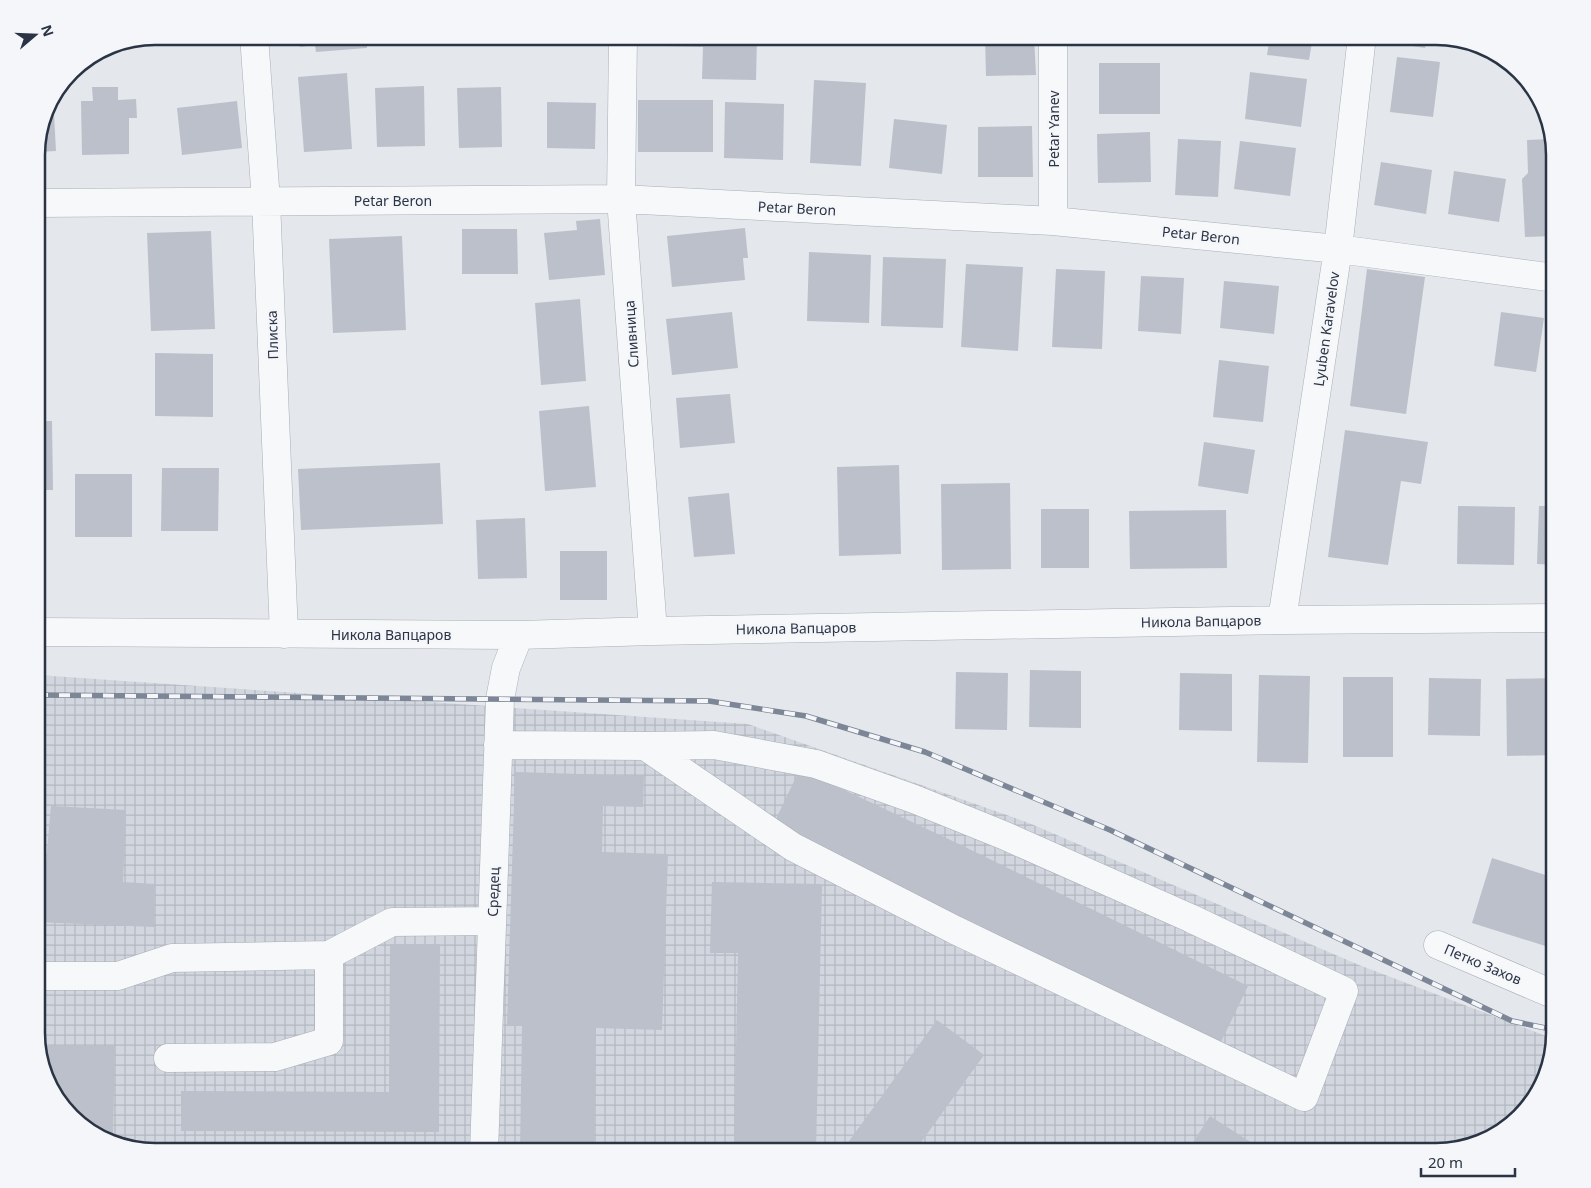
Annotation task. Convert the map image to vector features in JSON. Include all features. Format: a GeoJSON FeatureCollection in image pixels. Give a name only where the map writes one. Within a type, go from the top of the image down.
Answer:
{"type":"FeatureCollection","features":[{"type":"Feature","properties":{"kind":"street","name":"Плиска"},"geometry":{"type":"LineString","coordinates":[[255,45],[266,201],[284,634]]}},
{"type":"Feature","properties":{"kind":"street","name":"Сливница"},"geometry":{"type":"LineString","coordinates":[[622,45],[621,199],[653,631]]}},
{"type":"Feature","properties":{"kind":"street","name":"Petar Yanev"},"geometry":{"type":"LineString","coordinates":[[1053,45],[1053,221]]}},
{"type":"Feature","properties":{"kind":"street","name":"Lyuben Karavelov"},"geometry":{"type":"LineString","coordinates":[[1282,620],[1338,249],[1361,45]]}},
{"type":"Feature","properties":{"kind":"street","name":"Petar Beron"},"geometry":{"type":"LineString","coordinates":[[45,203],[621,199],[1053,221],[1338,249],[1546,277]]}},
{"type":"Feature","properties":{"kind":"street","name":"Никола Вапцаров"},"geometry":{"type":"LineString","coordinates":[[45,632],[519,635],[1282,620],[1546,618]]}},
{"type":"Feature","properties":{"kind":"street","name":"Средец"},"geometry":{"type":"LineString","coordinates":[[484,1143],[500,699],[506,668],[519,635]]}},
{"type":"Feature","properties":{"kind":"street"},"geometry":{"type":"LineString","coordinates":[[498,745],[714,745],[816,764],[914,799],[1004,835],[1190,918],[1344,991],[1304,1097],[955,930],[794,847],[645,746]]}},
{"type":"Feature","properties":{"kind":"street"},"geometry":{"type":"LineString","coordinates":[[45,976],[118,976],[172,958],[329,955],[392,922],[492,921]]}},
{"type":"Feature","properties":{"kind":"street","name":"Петко Захов"},"geometry":{"type":"LineString","coordinates":[[1438,945],[1546,991]]}},
{"type":"Feature","properties":{"kind":"street"},"geometry":{"type":"LineString","coordinates":[[168,1058],[275,1056],[329,1041],[329,955]]}},
{"type":"Feature","properties":{"kind":"shaded area"},"geometry":{"type":"Polygon","coordinates":[[[45,676],[748,724],[1029,823],[1359,965],[1546,1036],[1542,1062],[1535,1082],[1514,1111],[1485,1132],[1458,1141],[1436,1143],[155,1143],[133,1141],[113,1135],[77,1111],[56,1082],[47,1055],[45,1040],[45,676]]]}},
{"type":"Feature","properties":{"kind":"building"},"geometry":{"type":"Polygon","coordinates":[[[315,45],[367,45],[367,48],[316,52],[315,45]]]}},
{"type":"Feature","properties":{"kind":"building"},"geometry":{"type":"Polygon","coordinates":[[[757,45],[756,80],[702,79],[703,47],[665,46],[757,45]]]}},
{"type":"Feature","properties":{"kind":"building"},"geometry":{"type":"Polygon","coordinates":[[[985,45],[1034,45],[1036,75],[986,76],[985,45]]]}},
{"type":"Feature","properties":{"kind":"building"},"geometry":{"type":"Polygon","coordinates":[[[1269,45],[1312,45],[1309,60],[1267,55],[1269,45]]]}},
{"type":"Feature","properties":{"kind":"building"},"geometry":{"type":"Polygon","coordinates":[[[1406,45],[1426,45],[1425,48],[1406,45]]]}},
{"type":"Feature","properties":{"kind":"building"},"geometry":{"type":"Polygon","coordinates":[[[1397,57],[1440,62],[1433,117],[1390,112],[1397,57]]]}},
{"type":"Feature","properties":{"kind":"building"},"geometry":{"type":"Polygon","coordinates":[[[1099,63],[1160,63],[1160,114],[1099,114],[1099,63]]]}},
{"type":"Feature","properties":{"kind":"building"},"geometry":{"type":"Polygon","coordinates":[[[1250,72],[1307,79],[1301,127],[1245,119],[1250,72]]]}},
{"type":"Feature","properties":{"kind":"building"},"geometry":{"type":"Polygon","coordinates":[[[347,73],[352,149],[304,152],[298,77],[347,73]]]}},
{"type":"Feature","properties":{"kind":"building"},"geometry":{"type":"Polygon","coordinates":[[[814,80],[866,83],[861,166],[810,163],[814,80]]]}},
{"type":"Feature","properties":{"kind":"building"},"geometry":{"type":"Polygon","coordinates":[[[424,86],[425,146],[377,147],[375,88],[424,86]]]}},
{"type":"Feature","properties":{"kind":"building"},"geometry":{"type":"Polygon","coordinates":[[[92,87],[118,87],[118,100],[136,99],[137,118],[129,118],[129,154],[82,155],[81,101],[93,101],[92,87]]]}},
{"type":"Feature","properties":{"kind":"building"},"geometry":{"type":"Polygon","coordinates":[[[501,87],[502,147],[459,148],[457,88],[501,87]]]}},
{"type":"Feature","properties":{"kind":"building"},"geometry":{"type":"Polygon","coordinates":[[[638,100],[713,100],[713,152],[638,152],[638,100]]]}},
{"type":"Feature","properties":{"kind":"building"},"geometry":{"type":"Polygon","coordinates":[[[237,101],[242,148],[182,155],[177,108],[237,101]]]}},
{"type":"Feature","properties":{"kind":"building"},"geometry":{"type":"Polygon","coordinates":[[[547,102],[596,103],[595,149],[547,148],[547,102]]]}},
{"type":"Feature","properties":{"kind":"building"},"geometry":{"type":"Polygon","coordinates":[[[725,102],[784,104],[783,160],[724,158],[725,102]]]}},
{"type":"Feature","properties":{"kind":"building"},"geometry":{"type":"Polygon","coordinates":[[[54,112],[56,151],[45,152],[49,126],[54,112]]]}},
{"type":"Feature","properties":{"kind":"building"},"geometry":{"type":"Polygon","coordinates":[[[894,119],[947,125],[942,174],[889,168],[894,119]]]}},
{"type":"Feature","properties":{"kind":"building"},"geometry":{"type":"Polygon","coordinates":[[[1032,126],[1033,177],[978,177],[978,127],[1032,126]]]}},
{"type":"Feature","properties":{"kind":"building"},"geometry":{"type":"Polygon","coordinates":[[[1150,132],[1151,182],[1098,183],[1097,134],[1150,132]]]}},
{"type":"Feature","properties":{"kind":"building"},"geometry":{"type":"Polygon","coordinates":[[[1178,139],[1221,141],[1218,197],[1175,195],[1178,139]]]}},
{"type":"Feature","properties":{"kind":"building"},"geometry":{"type":"Polygon","coordinates":[[[1527,140],[1545,140],[1546,236],[1525,237],[1522,179],[1528,173],[1527,140]]]}},
{"type":"Feature","properties":{"kind":"building"},"geometry":{"type":"Polygon","coordinates":[[[1240,141],[1296,148],[1290,196],[1234,189],[1240,141]]]}},
{"type":"Feature","properties":{"kind":"building"},"geometry":{"type":"Polygon","coordinates":[[[1381,162],[1432,170],[1426,214],[1374,205],[1381,162]]]}},
{"type":"Feature","properties":{"kind":"building"},"geometry":{"type":"Polygon","coordinates":[[[1454,171],[1506,179],[1499,222],[1448,214],[1454,171]]]}},
{"type":"Feature","properties":{"kind":"building"},"geometry":{"type":"Polygon","coordinates":[[[600,219],[605,275],[549,280],[544,233],[577,230],[576,221],[600,219]]]}},
{"type":"Feature","properties":{"kind":"building"},"geometry":{"type":"Polygon","coordinates":[[[745,228],[748,258],[743,258],[745,280],[672,287],[667,236],[745,228]]]}},
{"type":"Feature","properties":{"kind":"building"},"geometry":{"type":"Polygon","coordinates":[[[462,229],[517,229],[518,274],[462,274],[462,229]]]}},
{"type":"Feature","properties":{"kind":"building"},"geometry":{"type":"Polygon","coordinates":[[[211,231],[215,329],[151,331],[147,233],[211,231]]]}},
{"type":"Feature","properties":{"kind":"building"},"geometry":{"type":"Polygon","coordinates":[[[402,236],[406,330],[333,333],[329,239],[402,236]]]}},
{"type":"Feature","properties":{"kind":"building"},"geometry":{"type":"Polygon","coordinates":[[[809,252],[871,255],[869,323],[807,321],[809,252]]]}},
{"type":"Feature","properties":{"kind":"building"},"geometry":{"type":"Polygon","coordinates":[[[883,257],[946,259],[943,328],[881,326],[883,257]]]}},
{"type":"Feature","properties":{"kind":"building"},"geometry":{"type":"Polygon","coordinates":[[[966,264],[1023,267],[1018,351],[961,347],[966,264]]]}},
{"type":"Feature","properties":{"kind":"building"},"geometry":{"type":"Polygon","coordinates":[[[1056,269],[1105,271],[1102,349],[1052,347],[1056,269]]]}},
{"type":"Feature","properties":{"kind":"building"},"geometry":{"type":"Polygon","coordinates":[[[1367,269],[1425,277],[1406,414],[1350,406],[1367,269]]]}},
{"type":"Feature","properties":{"kind":"building"},"geometry":{"type":"Polygon","coordinates":[[[1141,276],[1184,278],[1181,334],[1138,331],[1141,276]]]}},
{"type":"Feature","properties":{"kind":"building"},"geometry":{"type":"Polygon","coordinates":[[[1224,281],[1279,286],[1274,334],[1220,328],[1224,281]]]}},
{"type":"Feature","properties":{"kind":"building"},"geometry":{"type":"Polygon","coordinates":[[[580,299],[586,381],[541,385],[535,303],[580,299]]]}},
{"type":"Feature","properties":{"kind":"building"},"geometry":{"type":"Polygon","coordinates":[[[732,312],[738,368],[672,375],[666,319],[732,312]]]}},
{"type":"Feature","properties":{"kind":"building"},"geometry":{"type":"Polygon","coordinates":[[[1501,312],[1544,318],[1536,372],[1494,366],[1501,312]]]}},
{"type":"Feature","properties":{"kind":"building"},"geometry":{"type":"Polygon","coordinates":[[[155,353],[213,354],[213,417],[155,416],[155,353]]]}},
{"type":"Feature","properties":{"kind":"building"},"geometry":{"type":"Polygon","coordinates":[[[1219,360],[1269,366],[1263,422],[1213,417],[1219,360]]]}},
{"type":"Feature","properties":{"kind":"building"},"geometry":{"type":"Polygon","coordinates":[[[730,394],[735,443],[680,448],[676,398],[730,394]]]}},
{"type":"Feature","properties":{"kind":"building"},"geometry":{"type":"Polygon","coordinates":[[[589,406],[596,487],[545,491],[539,411],[589,406]]]}},
{"type":"Feature","properties":{"kind":"building"},"geometry":{"type":"Polygon","coordinates":[[[45,421],[52,421],[53,490],[45,490],[45,421]]]}},
{"type":"Feature","properties":{"kind":"building"},"geometry":{"type":"Polygon","coordinates":[[[1345,430],[1428,442],[1421,484],[1401,481],[1388,565],[1328,557],[1345,430]]]}},
{"type":"Feature","properties":{"kind":"building"},"geometry":{"type":"Polygon","coordinates":[[[1204,442],[1255,450],[1248,494],[1198,486],[1204,442]]]}},
{"type":"Feature","properties":{"kind":"building"},"geometry":{"type":"Polygon","coordinates":[[[440,463],[443,524],[301,530],[298,469],[440,463]]]}},
{"type":"Feature","properties":{"kind":"building"},"geometry":{"type":"Polygon","coordinates":[[[899,465],[901,554],[839,556],[837,467],[899,465]]]}},
{"type":"Feature","properties":{"kind":"building"},"geometry":{"type":"Polygon","coordinates":[[[162,468],[219,468],[218,531],[161,531],[162,468]]]}},
{"type":"Feature","properties":{"kind":"building"},"geometry":{"type":"Polygon","coordinates":[[[75,474],[132,474],[132,537],[75,537],[75,474]]]}},
{"type":"Feature","properties":{"kind":"building"},"geometry":{"type":"Polygon","coordinates":[[[1010,483],[1011,569],[942,570],[941,484],[1010,483]]]}},
{"type":"Feature","properties":{"kind":"building"},"geometry":{"type":"Polygon","coordinates":[[[729,493],[735,554],[694,557],[688,497],[729,493]]]}},
{"type":"Feature","properties":{"kind":"building"},"geometry":{"type":"Polygon","coordinates":[[[1458,506],[1515,507],[1514,565],[1457,564],[1458,506]]]}},
{"type":"Feature","properties":{"kind":"building"},"geometry":{"type":"Polygon","coordinates":[[[1539,506],[1546,506],[1546,564],[1537,564],[1539,506]]]}},
{"type":"Feature","properties":{"kind":"building"},"geometry":{"type":"Polygon","coordinates":[[[1041,509],[1089,509],[1089,568],[1041,568],[1041,509]]]}},
{"type":"Feature","properties":{"kind":"building"},"geometry":{"type":"Polygon","coordinates":[[[1226,510],[1227,568],[1130,569],[1129,511],[1226,510]]]}},
{"type":"Feature","properties":{"kind":"building"},"geometry":{"type":"Polygon","coordinates":[[[525,518],[527,578],[478,579],[476,520],[525,518]]]}},
{"type":"Feature","properties":{"kind":"building"},"geometry":{"type":"Polygon","coordinates":[[[560,551],[607,551],[607,600],[560,600],[560,551]]]}},
{"type":"Feature","properties":{"kind":"building"},"geometry":{"type":"Polygon","coordinates":[[[1030,670],[1081,671],[1081,728],[1029,727],[1030,670]]]}},
{"type":"Feature","properties":{"kind":"building"},"geometry":{"type":"Polygon","coordinates":[[[956,672],[1008,673],[1007,730],[955,729],[956,672]]]}},
{"type":"Feature","properties":{"kind":"building"},"geometry":{"type":"Polygon","coordinates":[[[1180,673],[1232,674],[1232,731],[1179,730],[1180,673]]]}},
{"type":"Feature","properties":{"kind":"building"},"geometry":{"type":"Polygon","coordinates":[[[1259,675],[1310,676],[1308,763],[1257,762],[1259,675]]]}},
{"type":"Feature","properties":{"kind":"building"},"geometry":{"type":"Polygon","coordinates":[[[1343,677],[1393,677],[1393,757],[1343,757],[1343,677]]]}},
{"type":"Feature","properties":{"kind":"building"},"geometry":{"type":"Polygon","coordinates":[[[1429,678],[1481,679],[1480,736],[1428,735],[1429,678]]]}},
{"type":"Feature","properties":{"kind":"building"},"geometry":{"type":"Polygon","coordinates":[[[1546,678],[1546,755],[1507,756],[1506,679],[1546,678]]]}},
{"type":"Feature","properties":{"kind":"building"},"geometry":{"type":"Polygon","coordinates":[[[800,769],[963,846],[1248,986],[1219,1046],[773,825],[800,769]]]}},
{"type":"Feature","properties":{"kind":"building"},"geometry":{"type":"Polygon","coordinates":[[[515,772],[644,776],[643,807],[603,806],[602,852],[668,854],[662,1030],[596,1028],[594,1143],[520,1143],[522,1026],[507,1025],[515,772]]]}},
{"type":"Feature","properties":{"kind":"building"},"geometry":{"type":"Polygon","coordinates":[[[51,806],[126,810],[123,882],[155,884],[154,927],[45,922],[45,873],[51,806]]]}},
{"type":"Feature","properties":{"kind":"building"},"geometry":{"type":"Polygon","coordinates":[[[45,816],[46,816],[45,873],[45,816]]]}},
{"type":"Feature","properties":{"kind":"building"},"geometry":{"type":"Polygon","coordinates":[[[1492,858],[1546,875],[1546,946],[1472,923],[1492,858]]]}},
{"type":"Feature","properties":{"kind":"building"},"geometry":{"type":"Polygon","coordinates":[[[712,882],[822,884],[816,1143],[734,1143],[738,953],[710,953],[712,882]]]}},
{"type":"Feature","properties":{"kind":"building"},"geometry":{"type":"Polygon","coordinates":[[[390,944],[440,944],[439,1132],[181,1131],[181,1091],[389,1092],[390,944]]]}},
{"type":"Feature","properties":{"kind":"building"},"geometry":{"type":"Polygon","coordinates":[[[937,1020],[984,1055],[920,1143],[848,1143],[937,1020]]]}},
{"type":"Feature","properties":{"kind":"building"},"geometry":{"type":"Polygon","coordinates":[[[46,1045],[115,1046],[113,1133],[109,1133],[88,1120],[68,1100],[53,1075],[46,1045]]]}},
{"type":"Feature","properties":{"kind":"building"},"geometry":{"type":"Polygon","coordinates":[[[1210,1116],[1252,1143],[1193,1143],[1210,1116]]]}},
{"type":"Feature","properties":{"kind":"railway"},"geometry":{"type":"LineString","coordinates":[[45,695],[709,701],[806,716],[925,752],[1110,830],[1512,1021],[1546,1028]]}}]}
